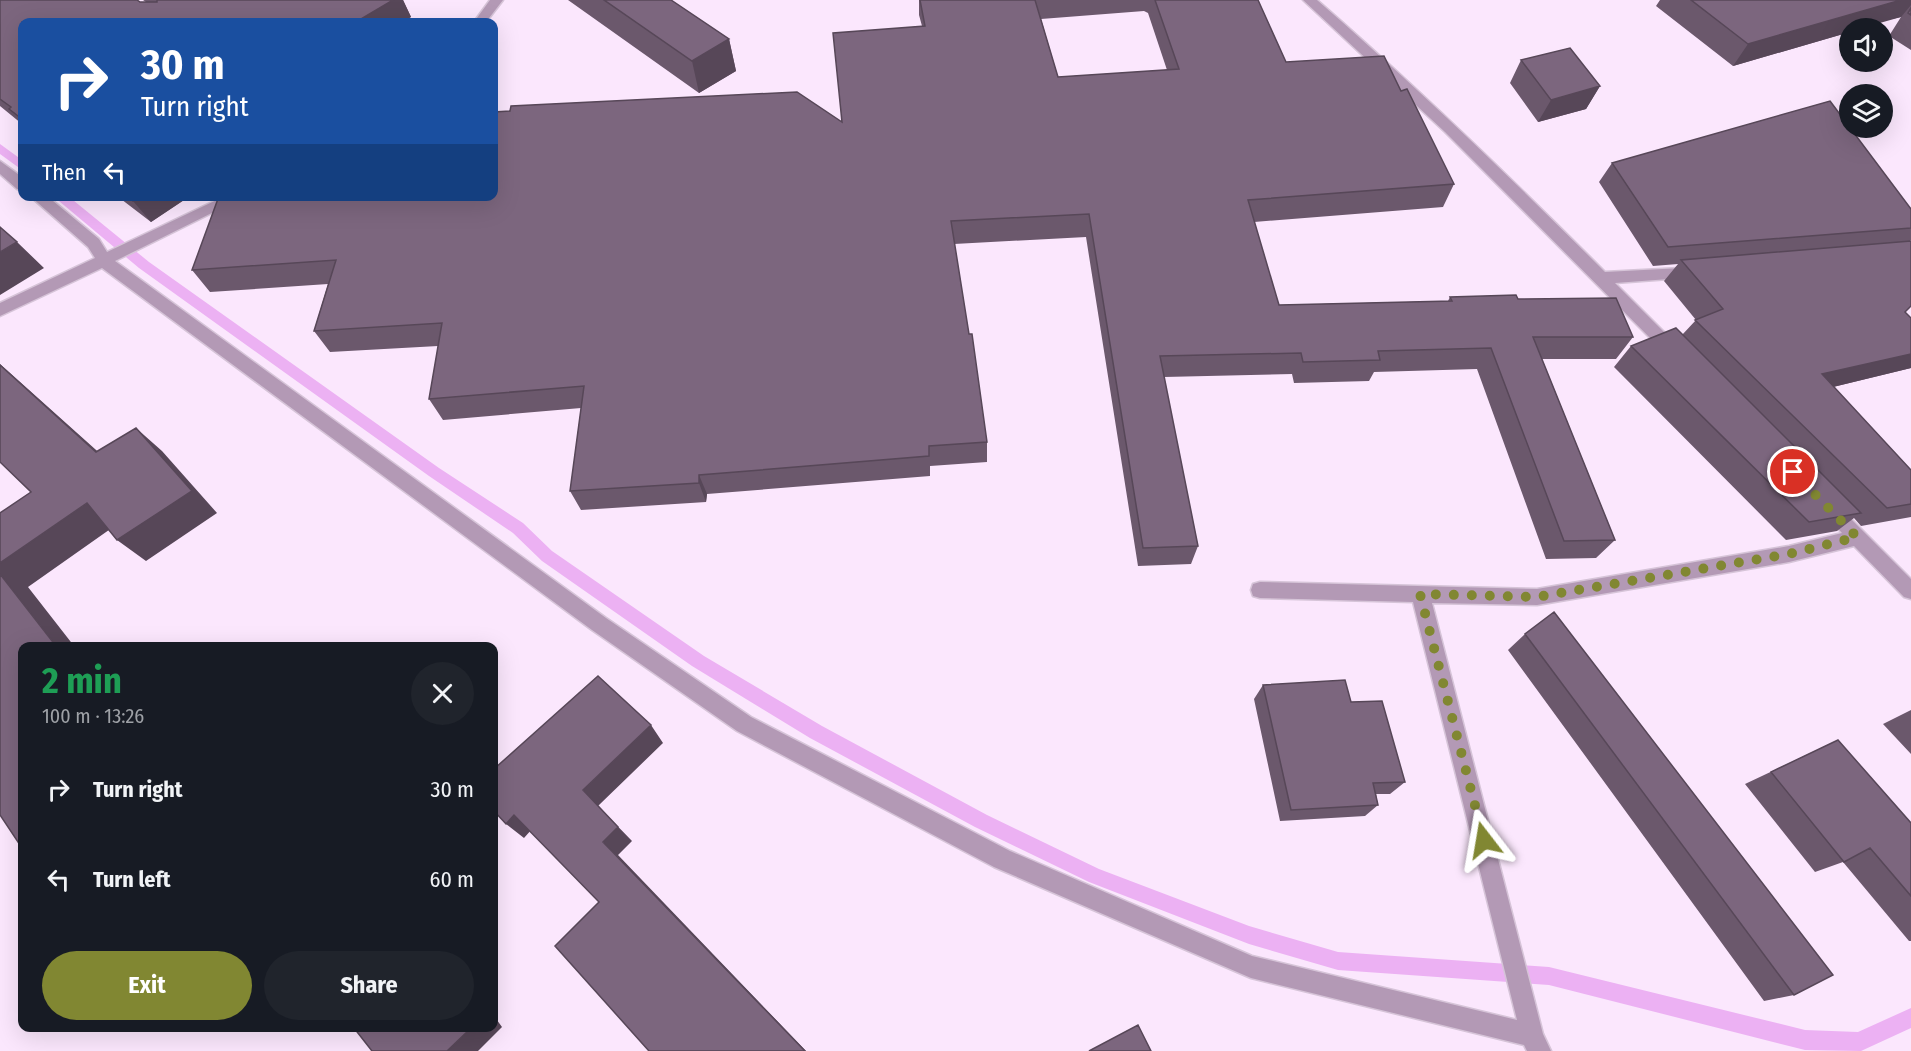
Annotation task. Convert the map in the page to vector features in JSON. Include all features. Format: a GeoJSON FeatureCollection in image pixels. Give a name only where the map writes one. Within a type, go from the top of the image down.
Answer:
{"type":"FeatureCollection","features":[{"type":"Feature","properties":{"kind":"street"},"geometry":{"type":"LineString","coordinates":[[483,18],[497,0]]}},
{"type":"Feature","properties":{"kind":"street"},"geometry":{"type":"LineString","coordinates":[[1309,0],[1356,40],[1602,278],[1684,362]]}},
{"type":"Feature","properties":{"kind":"street"},"geometry":{"type":"LineString","coordinates":[[0,166],[18,182]]}},
{"type":"Feature","properties":{"kind":"street"},"geometry":{"type":"LineString","coordinates":[[43,201],[94,243],[104,261],[599,624],[744,724],[1002,860],[1251,967],[1535,1043],[1420,594]]}},
{"type":"Feature","properties":{"kind":"street"},"geometry":{"type":"LineString","coordinates":[[0,310],[229,201]]}},
{"type":"Feature","properties":{"kind":"street"},"geometry":{"type":"LineString","coordinates":[[1602,278],[1709,270]]}},
{"type":"Feature","properties":{"kind":"street"},"geometry":{"type":"LineString","coordinates":[[1816,495],[1911,591]]}},
{"type":"Feature","properties":{"kind":"street"},"geometry":{"type":"LineString","coordinates":[[1260,590],[1537,597],[1789,554],[1857,537]]}},
{"type":"Feature","properties":{"kind":"building"},"geometry":{"type":"Polygon","coordinates":[[[0,0],[157,2],[157,0],[393,0],[363,18],[18,18],[18,116],[0,99],[0,0]]]}},
{"type":"Feature","properties":{"kind":"building"},"geometry":{"type":"Polygon","coordinates":[[[604,0],[671,0],[729,39],[692,61],[604,0]]]}},
{"type":"Feature","properties":{"kind":"building"},"geometry":{"type":"Polygon","coordinates":[[[920,0],[1035,0],[1058,77],[1179,69],[1155,0],[1258,0],[1286,62],[1384,56],[1401,91],[1407,89],[1454,184],[1248,200],[1279,305],[1452,301],[1450,297],[1516,295],[1518,299],[1616,298],[1633,337],[1533,337],[1615,540],[1564,541],[1491,348],[1378,351],[1380,360],[1303,362],[1301,353],[1160,356],[1198,546],[1143,548],[1089,214],[951,221],[969,334],[972,334],[987,442],[929,446],[929,456],[699,475],[699,483],[570,491],[584,386],[429,399],[442,323],[314,331],[336,260],[192,270],[217,201],[498,201],[498,112],[510,111],[511,106],[797,92],[842,122],[833,33],[925,26],[920,0]]]}},
{"type":"Feature","properties":{"kind":"building"},"geometry":{"type":"Polygon","coordinates":[[[1691,0],[1901,0],[1748,44],[1691,0]]]}},
{"type":"Feature","properties":{"kind":"building"},"geometry":{"type":"Polygon","coordinates":[[[1570,48],[1600,86],[1551,100],[1521,60],[1570,48]]]}},
{"type":"Feature","properties":{"kind":"building"},"geometry":{"type":"Polygon","coordinates":[[[1830,101],[1839,113],[1839,138],[1858,138],[1911,209],[1911,228],[1668,247],[1612,163],[1830,101]]]}},
{"type":"Feature","properties":{"kind":"building"},"geometry":{"type":"Polygon","coordinates":[[[0,227],[17,242],[0,252],[0,227]]]}},
{"type":"Feature","properties":{"kind":"building"},"geometry":{"type":"Polygon","coordinates":[[[1911,241],[1911,306],[1905,312],[1911,318],[1911,354],[1822,374],[1911,470],[1911,504],[1887,508],[1695,320],[1723,309],[1681,260],[1911,241]]]}},
{"type":"Feature","properties":{"kind":"building"},"geometry":{"type":"Polygon","coordinates":[[[1676,328],[1861,513],[1809,522],[1631,346],[1676,328]]]}},
{"type":"Feature","properties":{"kind":"building"},"geometry":{"type":"Polygon","coordinates":[[[0,365],[96,452],[136,428],[192,491],[117,540],[87,503],[0,563],[0,513],[31,492],[0,462],[0,365]]]}},
{"type":"Feature","properties":{"kind":"building"},"geometry":{"type":"Polygon","coordinates":[[[0,574],[53,642],[18,642],[18,842],[0,815],[0,574]]]}},
{"type":"Feature","properties":{"kind":"building"},"geometry":{"type":"Polygon","coordinates":[[[1554,612],[1833,975],[1794,995],[1525,634],[1554,612]]]}},
{"type":"Feature","properties":{"kind":"building"},"geometry":{"type":"Polygon","coordinates":[[[598,676],[651,725],[583,790],[618,827],[603,842],[805,1051],[649,1051],[555,946],[599,902],[514,815],[506,824],[498,815],[498,765],[598,676]]]}},
{"type":"Feature","properties":{"kind":"building"},"geometry":{"type":"Polygon","coordinates":[[[1345,680],[1351,702],[1382,701],[1405,782],[1373,783],[1378,805],[1291,810],[1263,685],[1345,680]]]}},
{"type":"Feature","properties":{"kind":"building"},"geometry":{"type":"Polygon","coordinates":[[[1838,740],[1911,823],[1911,896],[1870,848],[1844,862],[1771,772],[1838,740]]]}},
{"type":"Feature","properties":{"kind":"building"},"geometry":{"type":"Polygon","coordinates":[[[1138,1025],[1151,1051],[1089,1051],[1138,1025]]]}},
{"type":"Feature","properties":{"kind":"building"},"geometry":{"type":"Polygon","coordinates":[[[357,1032],[467,1032],[447,1051],[372,1051],[357,1032]]]}},
{"type":"Feature","properties":{"kind":"waterway"},"geometry":{"type":"LineString","coordinates":[[0,148],[18,163]]}},
{"type":"Feature","properties":{"kind":"waterway"},"geometry":{"type":"LineString","coordinates":[[65,201],[144,265],[434,472],[518,528],[547,556],[698,661],[816,732],[981,821],[1095,876],[1249,935],[1338,961],[1549,976],[1805,1040],[1859,1042],[1911,1018]]}},
{"type":"Feature","properties":{"kind":"route"},"geometry":{"type":"LineString","coordinates":[[1484,840],[1420,594],[1537,597],[1789,554],[1857,537],[1793,472]]}}]}
